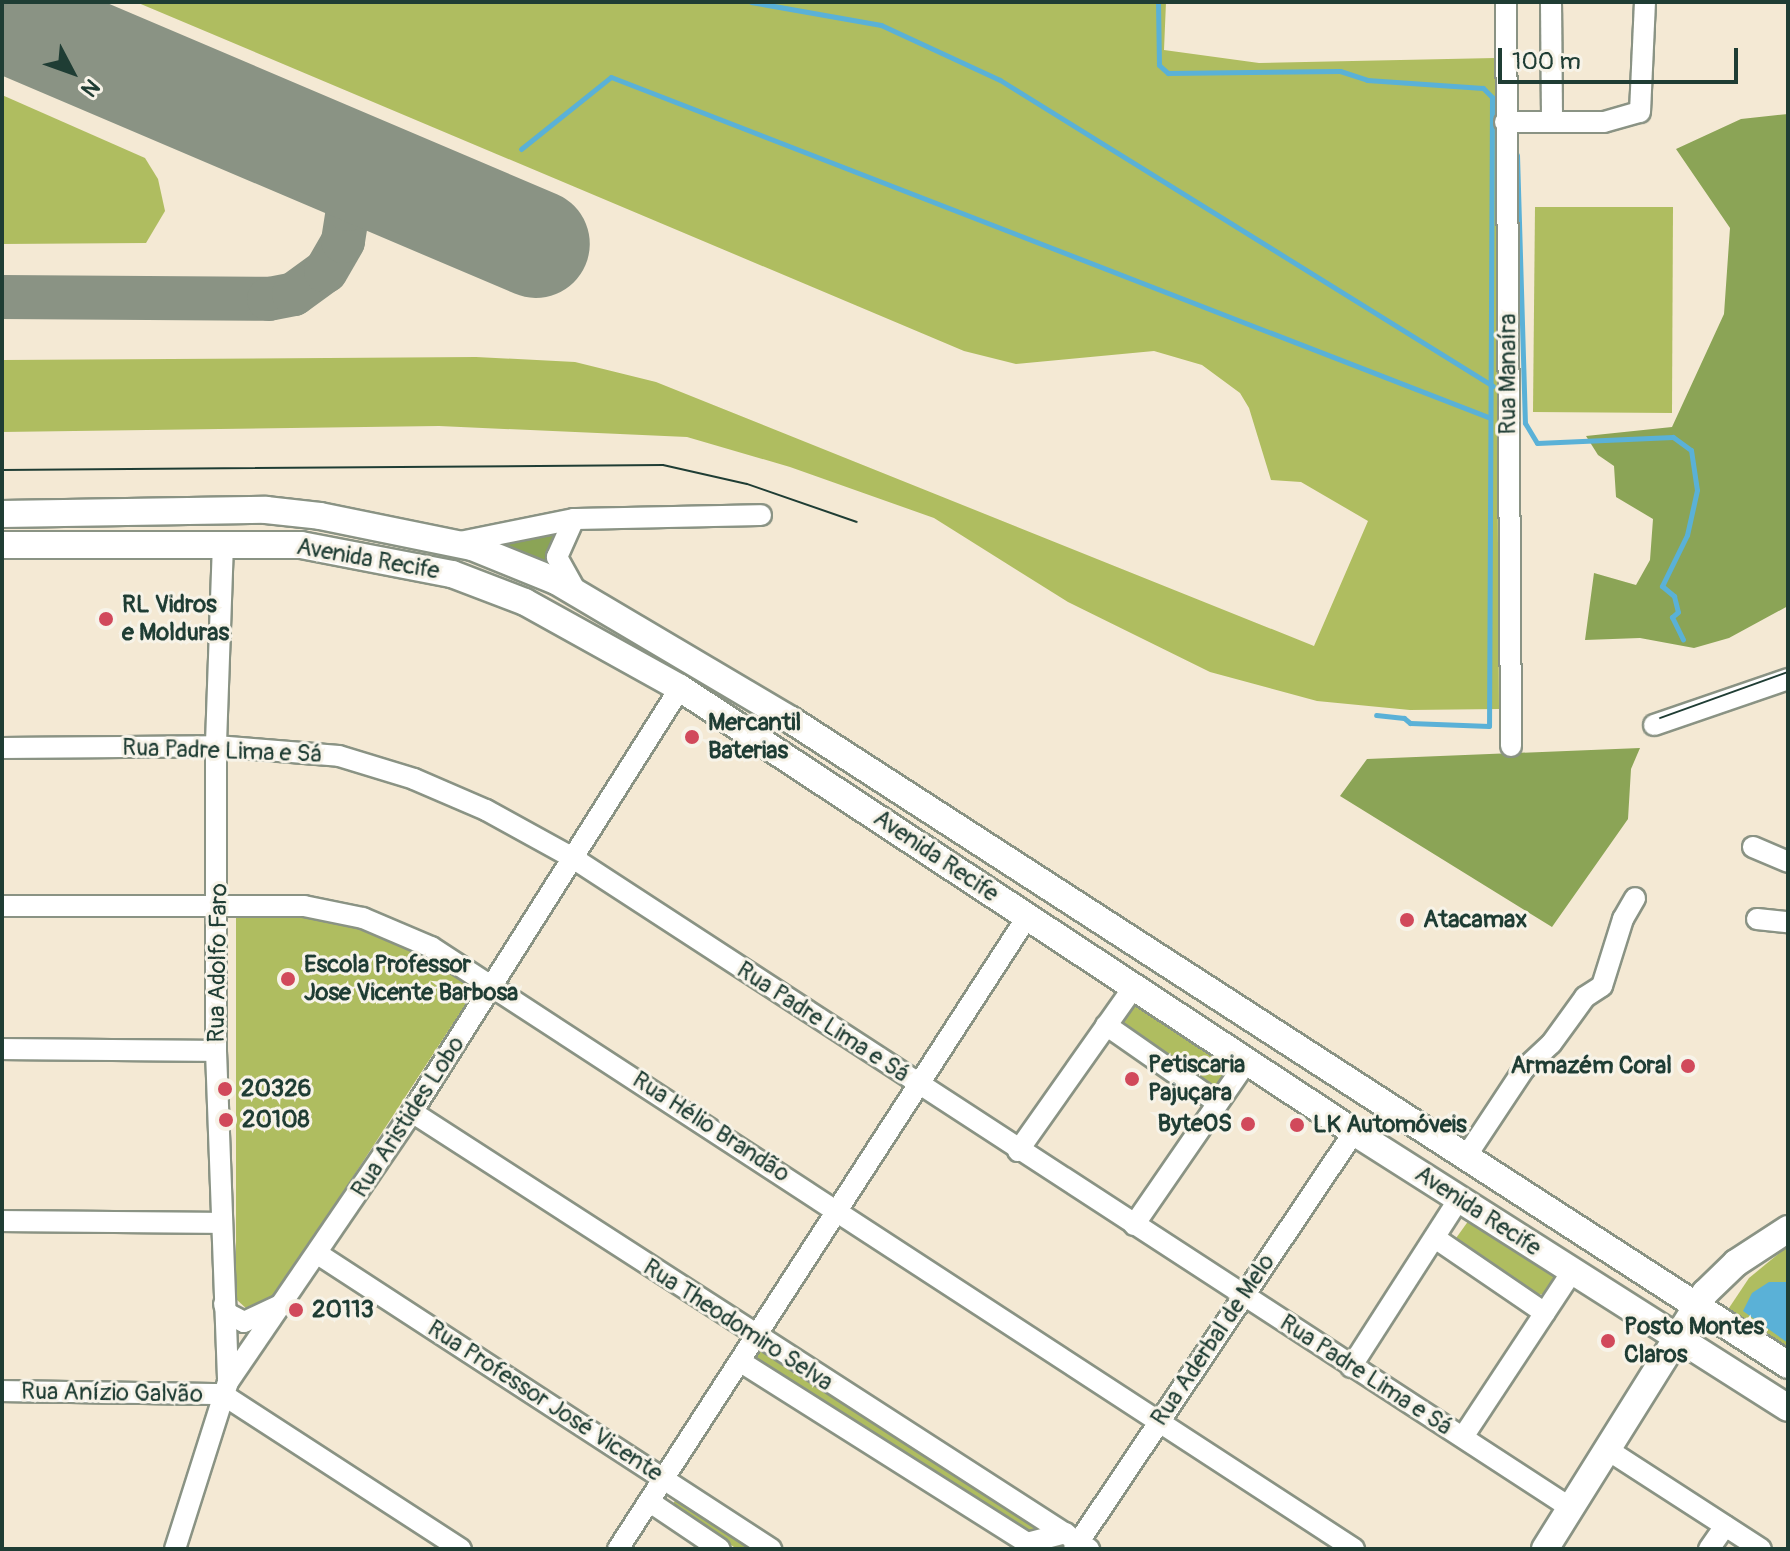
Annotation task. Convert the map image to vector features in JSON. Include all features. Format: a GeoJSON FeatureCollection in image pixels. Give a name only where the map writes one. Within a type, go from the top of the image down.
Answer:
{"type":"FeatureCollection","features":[{"type":"Feature","properties":{"kind":"main road","name":"Avenida Recife"},"geometry":{"type":"LineString","coordinates":[[2,514],[266,510],[375,523],[455,543],[576,591],[791,720],[1788,1365]]}},
{"type":"Feature","properties":{"kind":"main road","name":"Avenida Recife"},"geometry":{"type":"LineString","coordinates":[[2,545],[223,543],[315,547],[452,574],[538,608],[680,688],[1354,1132],[1788,1408]]}},
{"type":"Feature","properties":{"kind":"main road"},"geometry":{"type":"LineString","coordinates":[[1545,1549],[1698,1304],[1736,1263],[1788,1229]]}},
{"type":"Feature","properties":{"kind":"street","name":"Rua Manaíra"},"geometry":{"type":"LineString","coordinates":[[1506,2],[1511,746]]}},
{"type":"Feature","properties":{"kind":"street"},"geometry":{"type":"LineString","coordinates":[[1551,2],[1552,120]]}},
{"type":"Feature","properties":{"kind":"street"},"geometry":{"type":"LineString","coordinates":[[1505,122],[1604,122],[1640,112],[1645,2]]}},
{"type":"Feature","properties":{"kind":"street"},"geometry":{"type":"LineString","coordinates":[[455,543],[574,519],[761,515]]}},
{"type":"Feature","properties":{"kind":"street"},"geometry":{"type":"LineString","coordinates":[[574,519],[557,557],[576,591]]}},
{"type":"Feature","properties":{"kind":"street","name":"Rua Adolfo Faro"},"geometry":{"type":"LineString","coordinates":[[223,543],[216,746],[220,902],[216,1051],[225,1388]]}},
{"type":"Feature","properties":{"kind":"street"},"geometry":{"type":"LineString","coordinates":[[1654,725],[1788,679]]}},
{"type":"Feature","properties":{"kind":"street","name":"Rua Aristides Lobo"},"geometry":{"type":"LineString","coordinates":[[225,1388],[318,1254],[494,986],[680,688]]}},
{"type":"Feature","properties":{"kind":"street","name":"Rua Padre Lima e Sá"},"geometry":{"type":"LineString","coordinates":[[2,748],[216,746],[339,756],[399,774],[486,810],[573,858],[1018,1151],[1571,1508]]}},
{"type":"Feature","properties":{"kind":"street"},"geometry":{"type":"LineString","coordinates":[[1753,847],[1788,862]]}},
{"type":"Feature","properties":{"kind":"street"},"geometry":{"type":"LineString","coordinates":[[1467,1155],[1524,1069],[1551,1044],[1585,997],[1602,986],[1623,919],[1635,898]]}},
{"type":"Feature","properties":{"kind":"street","name":"Rua Hélio Brandão"},"geometry":{"type":"LineString","coordinates":[[2,906],[220,902],[304,906],[363,918],[431,947],[839,1210],[1354,1549]]}},
{"type":"Feature","properties":{"kind":"street"},"geometry":{"type":"LineString","coordinates":[[618,1549],[1027,917]]}},
{"type":"Feature","properties":{"kind":"street"},"geometry":{"type":"LineString","coordinates":[[1757,919],[1788,922]]}},
{"type":"Feature","properties":{"kind":"street"},"geometry":{"type":"LineString","coordinates":[[1018,1151],[1135,985]]}},
{"type":"Feature","properties":{"kind":"street"},"geometry":{"type":"LineString","coordinates":[[1106,1025],[1218,1103]]}},
{"type":"Feature","properties":{"kind":"street"},"geometry":{"type":"LineString","coordinates":[[2,1049],[216,1051]]}},
{"type":"Feature","properties":{"kind":"street"},"geometry":{"type":"LineString","coordinates":[[1134,1225],[1248,1060]]}},
{"type":"Feature","properties":{"kind":"street","name":"Rua Theodomiro Selva"},"geometry":{"type":"LineString","coordinates":[[412,1112],[756,1338],[1077,1543]]}},
{"type":"Feature","properties":{"kind":"street","name":"Rua Aderbal de Melo"},"geometry":{"type":"LineString","coordinates":[[1077,1543],[1354,1132]]}},
{"type":"Feature","properties":{"kind":"street"},"geometry":{"type":"LineString","coordinates":[[1351,1367],[1459,1199]]}},
{"type":"Feature","properties":{"kind":"street"},"geometry":{"type":"LineString","coordinates":[[2,1221],[221,1223]]}},
{"type":"Feature","properties":{"kind":"street"},"geometry":{"type":"LineString","coordinates":[[1435,1238],[1545,1313]]}},
{"type":"Feature","properties":{"kind":"street","name":"Rua Professor José Vicente"},"geometry":{"type":"LineString","coordinates":[[318,1254],[771,1549]]}},
{"type":"Feature","properties":{"kind":"street"},"geometry":{"type":"LineString","coordinates":[[1463,1437],[1572,1272]]}},
{"type":"Feature","properties":{"kind":"street","name":"Rua Aristides Lobo"},"geometry":{"type":"LineString","coordinates":[[224,1304],[227,1313],[244,1322],[286,1300]]}},
{"type":"Feature","properties":{"kind":"street","name":"Rua Theodomiro Selva"},"geometry":{"type":"LineString","coordinates":[[741,1362],[1027,1543],[1077,1543]]}},
{"type":"Feature","properties":{"kind":"street"},"geometry":{"type":"LineString","coordinates":[[175,1549],[225,1388],[461,1549]]}},
{"type":"Feature","properties":{"kind":"street","name":"Rua Anízio Galvão"},"geometry":{"type":"LineString","coordinates":[[2,1391],[225,1388]]}},
{"type":"Feature","properties":{"kind":"street"},"geometry":{"type":"LineString","coordinates":[[1608,1450],[1761,1549]]}},
{"type":"Feature","properties":{"kind":"street","name":"Rua Professor José Vicente"},"geometry":{"type":"LineString","coordinates":[[650,1502],[720,1549]]}},
{"type":"Feature","properties":{"kind":"street"},"geometry":{"type":"LineString","coordinates":[[1709,1549],[1725,1526]]}},
{"type":"Feature","properties":{"kind":"green space"},"geometry":{"type":"Polygon","coordinates":[[[136,2],[1166,2],[1164,50],[1259,63],[1495,58],[1499,709],[1410,710],[1317,701],[1210,672],[1068,602],[934,518],[790,467],[687,437],[439,426],[2,432],[2,360],[476,357],[575,362],[656,382],[1314,646],[1368,521],[1301,482],[1271,480],[1249,408],[1240,393],[1202,365],[1154,351],[1016,364],[964,351],[136,2]]]}},
{"type":"Feature","properties":{"kind":"green space"},"geometry":{"type":"Polygon","coordinates":[[[2,95],[145,158],[158,179],[165,211],[146,243],[2,244],[2,95]]]}},
{"type":"Feature","properties":{"kind":"green space"},"geometry":{"type":"Polygon","coordinates":[[[1788,114],[1788,606],[1729,638],[1694,648],[1640,638],[1585,640],[1594,573],[1636,585],[1650,560],[1653,519],[1616,497],[1614,466],[1598,455],[1586,436],[1672,427],[1724,314],[1730,228],[1676,149],[1741,119],[1788,114]]]}},
{"type":"Feature","properties":{"kind":"green space"},"geometry":{"type":"Polygon","coordinates":[[[1535,207],[1673,207],[1672,413],[1533,412],[1535,207]]]}},
{"type":"Feature","properties":{"kind":"green space"},"geometry":{"type":"Polygon","coordinates":[[[567,524],[563,577],[473,543],[567,524]]]}},
{"type":"Feature","properties":{"kind":"green space"},"geometry":{"type":"Polygon","coordinates":[[[1640,748],[1631,769],[1628,819],[1552,927],[1340,796],[1367,759],[1640,748]]]}},
{"type":"Feature","properties":{"kind":"green space"},"geometry":{"type":"Polygon","coordinates":[[[243,909],[359,921],[418,947],[471,982],[471,996],[276,1295],[263,1309],[249,1311],[236,1299],[236,917],[243,909]]]}},
{"type":"Feature","properties":{"kind":"green space"},"geometry":{"type":"Polygon","coordinates":[[[1141,997],[1236,1059],[1215,1086],[1121,1024],[1141,997]]]}},
{"type":"Feature","properties":{"kind":"green space"},"geometry":{"type":"Polygon","coordinates":[[[1469,1220],[1560,1276],[1550,1295],[1534,1294],[1454,1241],[1469,1220]]]}},
{"type":"Feature","properties":{"kind":"green space"},"geometry":{"type":"Polygon","coordinates":[[[1788,1246],[1788,1355],[1730,1315],[1729,1308],[1749,1278],[1788,1246]]]}},
{"type":"Feature","properties":{"kind":"green space"},"geometry":{"type":"Polygon","coordinates":[[[760,1344],[1064,1533],[1027,1541],[747,1364],[760,1344]]]}},
{"type":"Feature","properties":{"kind":"green space"},"geometry":{"type":"Polygon","coordinates":[[[678,1495],[762,1549],[737,1549],[672,1506],[678,1495]]]}},
{"type":"Feature","properties":{"kind":"water"},"geometry":{"type":"Polygon","coordinates":[[[1769,1282],[1788,1282],[1788,1343],[1743,1311],[1752,1293],[1769,1282]]]}},
{"type":"Feature","properties":{"kind":"waterway"},"geometry":{"type":"LineString","coordinates":[[751,2],[881,25],[1000,80],[1493,386]]}},
{"type":"Feature","properties":{"kind":"waterway"},"geometry":{"type":"LineString","coordinates":[[1158,2],[1159,65],[1168,73],[1340,71],[1367,80],[1483,88],[1492,97],[1489,726],[1410,723],[1404,718],[1376,715]]}},
{"type":"Feature","properties":{"kind":"waterway"},"geometry":{"type":"LineString","coordinates":[[521,149],[611,77],[1488,417]]}},
{"type":"Feature","properties":{"kind":"waterway"},"geometry":{"type":"LineString","coordinates":[[1517,155],[1525,423],[1537,443],[1673,437],[1691,450],[1697,490],[1687,535],[1662,586],[1674,596],[1678,612],[1672,617],[1683,640]]}},
{"type":"Feature","properties":{"kind":"taxiway"},"geometry":{"type":"LineString","coordinates":[[2,297],[269,299],[294,294],[326,271],[343,241],[348,209],[335,174],[291,140]]}},
{"type":"Feature","properties":{"kind":"runway"},"geometry":{"type":"LineString","coordinates":[[2,17],[536,244]]}},
{"type":"Feature","properties":{"kind":"tram line"},"geometry":{"type":"LineString","coordinates":[[2,470],[663,465],[747,484],[857,522]]}},
{"type":"Feature","properties":{"kind":"tram line"},"geometry":{"type":"LineString","coordinates":[[1660,718],[1788,672]]}},
{"type":"Feature","properties":{"kind":"place","name":"RL Vidros e Molduras"},"geometry":{"type":"Point","coordinates":[106,619]}},
{"type":"Feature","properties":{"kind":"place","name":"Mercantil Baterias"},"geometry":{"type":"Point","coordinates":[692,737]}},
{"type":"Feature","properties":{"kind":"place","name":"Atacamax"},"geometry":{"type":"Point","coordinates":[1407,920]}},
{"type":"Feature","properties":{"kind":"place","name":"Escola Professor Jose Vicente Barbosa"},"geometry":{"type":"Point","coordinates":[288,979]}},
{"type":"Feature","properties":{"kind":"place","name":"Armazém Coral"},"geometry":{"type":"Point","coordinates":[1688,1066]}},
{"type":"Feature","properties":{"kind":"place","name":"Petiscaria Pajuçara"},"geometry":{"type":"Point","coordinates":[1132,1079]}},
{"type":"Feature","properties":{"kind":"place","name":"20326"},"geometry":{"type":"Point","coordinates":[225,1089]}},
{"type":"Feature","properties":{"kind":"place","name":"20108"},"geometry":{"type":"Point","coordinates":[226,1120]}},
{"type":"Feature","properties":{"kind":"place","name":"ByteOS"},"geometry":{"type":"Point","coordinates":[1248,1124]}},
{"type":"Feature","properties":{"kind":"place","name":"LK Automóveis"},"geometry":{"type":"Point","coordinates":[1297,1125]}},
{"type":"Feature","properties":{"kind":"place","name":"20113"},"geometry":{"type":"Point","coordinates":[296,1310]}},
{"type":"Feature","properties":{"kind":"place","name":"Posto Montes Claros"},"geometry":{"type":"Point","coordinates":[1608,1341]}}]}
